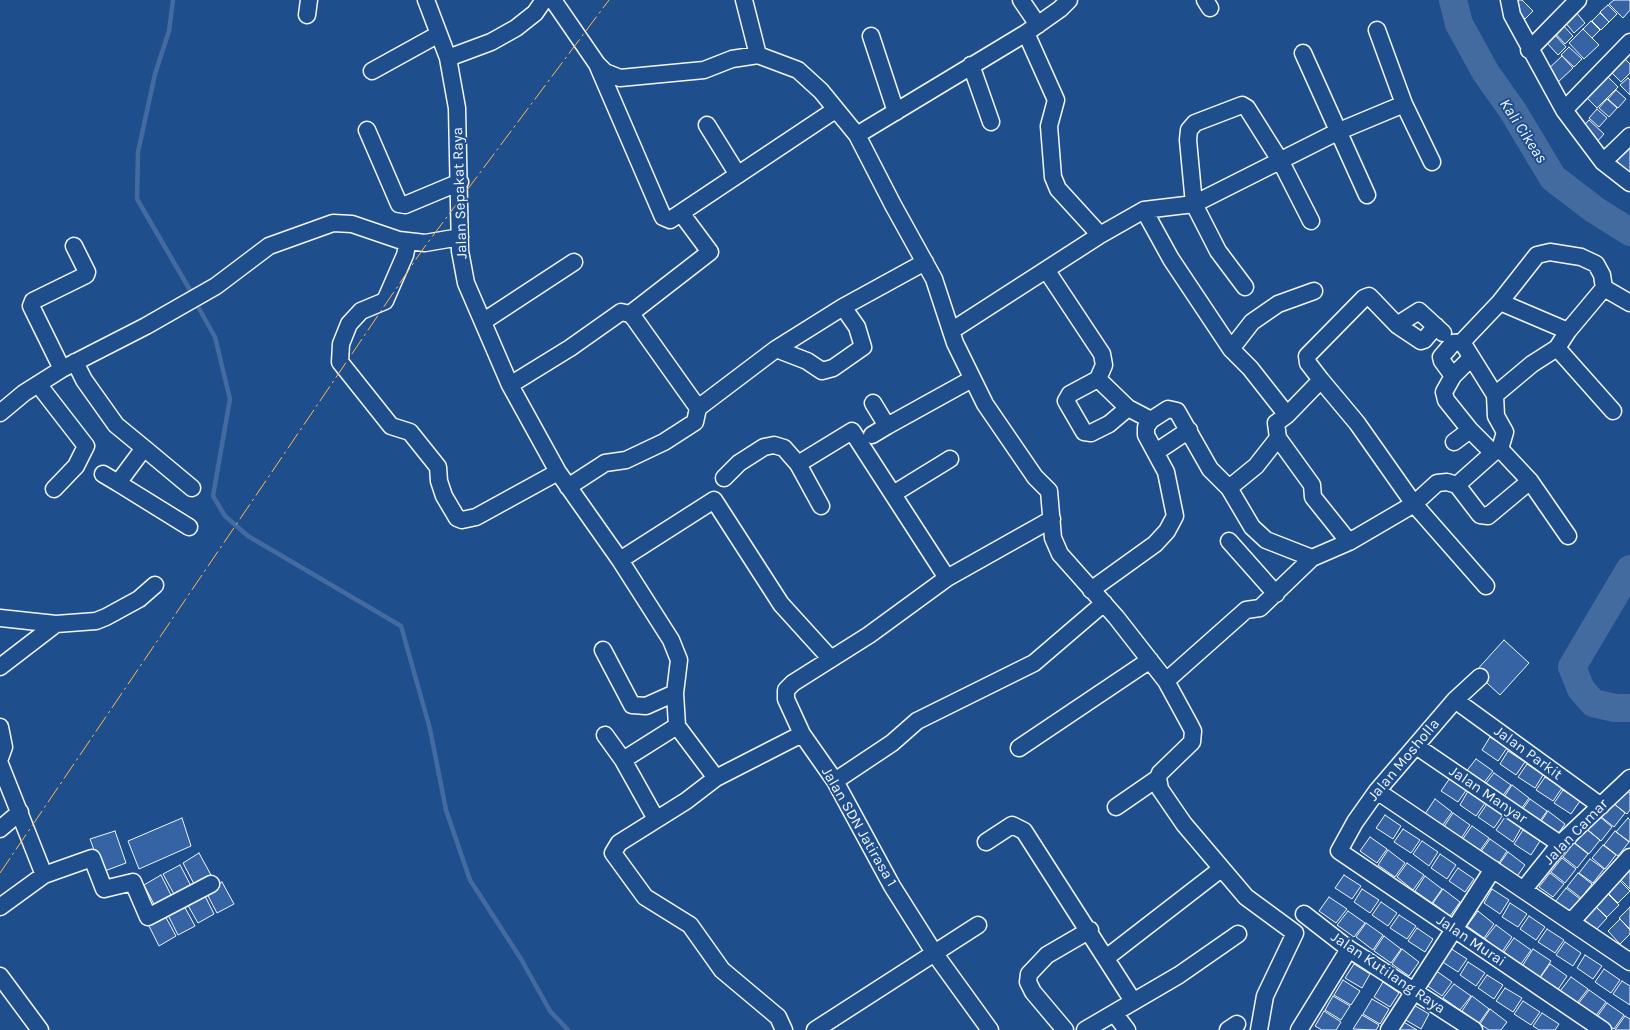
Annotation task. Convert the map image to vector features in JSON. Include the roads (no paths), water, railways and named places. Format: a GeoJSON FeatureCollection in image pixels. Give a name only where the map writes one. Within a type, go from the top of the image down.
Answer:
{"type":"FeatureCollection","features":[{"type":"Feature","properties":{"kind":"street","name":"Jalan Sepakat Raya"},"geometry":{"type":"LineString","coordinates":[[426,0],[448,58],[457,108],[460,251],[466,283],[510,385],[568,487]]}},
{"type":"Feature","properties":{"kind":"street"},"geometry":{"type":"LineString","coordinates":[[448,58],[491,42],[516,28],[535,13],[544,0]]}},
{"type":"Feature","properties":{"kind":"street"},"geometry":{"type":"LineString","coordinates":[[553,0],[597,64],[605,72],[620,78],[704,70],[732,59],[758,55],[798,70],[822,92],[856,135],[934,279],[951,331],[972,379],[996,421],[1035,477],[1049,491],[1054,538],[1060,554],[1104,603],[1166,680],[1190,724],[1194,737],[1187,747],[1164,769],[1158,778],[1116,807]]}},
{"type":"Feature","properties":{"kind":"street"},"geometry":{"type":"LineString","coordinates":[[744,0],[758,55]]}},
{"type":"Feature","properties":{"kind":"street"},"geometry":{"type":"LineString","coordinates":[[1021,0],[1056,100],[1049,126],[1053,178],[1058,189],[1100,235]]}},
{"type":"Feature","properties":{"kind":"street"},"geometry":{"type":"LineString","coordinates":[[856,135],[1032,29],[1069,0]]}},
{"type":"Feature","properties":{"kind":"street"},"geometry":{"type":"LineString","coordinates":[[1509,0],[1512,15],[1529,50],[1564,110],[1603,162],[1630,183]]}},
{"type":"Feature","properties":{"kind":"street"},"geometry":{"type":"LineString","coordinates":[[1529,50],[1578,0]]}},
{"type":"Feature","properties":{"kind":"street"},"geometry":{"type":"LineString","coordinates":[[1378,30],[1404,104],[1432,162]]}},
{"type":"Feature","properties":{"kind":"street"},"geometry":{"type":"LineString","coordinates":[[372,71],[439,34]]}},
{"type":"Feature","properties":{"kind":"street"},"geometry":{"type":"LineString","coordinates":[[871,36],[896,112]]}},
{"type":"Feature","properties":{"kind":"street"},"geometry":{"type":"LineString","coordinates":[[1564,110],[1630,42]]}},
{"type":"Feature","properties":{"kind":"street"},"geometry":{"type":"LineString","coordinates":[[1303,53],[1367,195]]}},
{"type":"Feature","properties":{"kind":"street"},"geometry":{"type":"LineString","coordinates":[[597,64],[663,217],[670,220],[835,110]]}},
{"type":"Feature","properties":{"kind":"street"},"geometry":{"type":"LineString","coordinates":[[971,65],[991,122]]}},
{"type":"Feature","properties":{"kind":"street"},"geometry":{"type":"LineString","coordinates":[[951,331],[1047,271],[1100,235],[1144,210],[1194,204],[1281,162],[1337,132],[1404,104]]}},
{"type":"Feature","properties":{"kind":"street"},"geometry":{"type":"LineString","coordinates":[[1245,287],[1218,252],[1194,204],[1188,140],[1189,130],[1196,123],[1242,105],[1251,112],[1281,162],[1311,220]]}},
{"type":"Feature","properties":{"kind":"street"},"geometry":{"type":"LineString","coordinates":[[707,125],[738,175]]}},
{"type":"Feature","properties":{"kind":"street"},"geometry":{"type":"LineString","coordinates":[[366,130],[400,204],[404,205],[460,182]]}},
{"type":"Feature","properties":{"kind":"street"},"geometry":{"type":"LineString","coordinates":[[1603,162],[1630,136]]}},
{"type":"Feature","properties":{"kind":"street"},"geometry":{"type":"LineString","coordinates":[[1144,210],[1171,259],[1231,349],[1250,368],[1286,415]]}},
{"type":"Feature","properties":{"kind":"street"},"geometry":{"type":"LineString","coordinates":[[630,314],[710,252],[681,213]]}},
{"type":"Feature","properties":{"kind":"street"},"geometry":{"type":"LineString","coordinates":[[1,411],[38,384],[68,366],[216,286],[269,246],[333,223],[352,224],[385,236],[425,243],[460,236]]}},
{"type":"Feature","properties":{"kind":"street"},"geometry":{"type":"LineString","coordinates":[[408,241],[405,255],[385,301],[361,311],[349,324],[341,344],[340,362],[391,426],[410,432],[438,467],[439,481],[444,496],[457,518],[462,520],[476,517],[558,472]]}},
{"type":"Feature","properties":{"kind":"street"},"geometry":{"type":"LineString","coordinates":[[74,246],[87,272],[86,275],[34,300],[31,306],[68,366],[84,380],[116,426],[192,488]]}},
{"type":"Feature","properties":{"kind":"street"},"geometry":{"type":"LineString","coordinates":[[1453,376],[1441,357],[1500,302],[1537,255],[1550,252],[1581,257],[1596,264],[1602,275],[1604,288],[1568,331],[1557,348],[1532,364],[1495,395]]}},
{"type":"Feature","properties":{"kind":"street"},"geometry":{"type":"LineString","coordinates":[[484,321],[574,262]]}},
{"type":"Feature","properties":{"kind":"street"},"geometry":{"type":"LineString","coordinates":[[716,778],[677,726],[675,693],[678,660],[671,640],[620,560],[568,487],[605,463],[626,460],[664,442],[695,422],[698,408],[776,349],[843,307],[925,262]]}},
{"type":"Feature","properties":{"kind":"street"},"geometry":{"type":"LineString","coordinates":[[1047,271],[1102,354],[1104,365],[1098,379],[1070,394],[1066,401],[1084,432],[1091,433],[1109,424],[1128,408]]}},
{"type":"Feature","properties":{"kind":"street"},"geometry":{"type":"LineString","coordinates":[[1604,288],[1630,304]]}},
{"type":"Feature","properties":{"kind":"street"},"geometry":{"type":"LineString","coordinates":[[1231,349],[1252,322],[1278,304],[1314,291]]}},
{"type":"Feature","properties":{"kind":"street"},"geometry":{"type":"LineString","coordinates":[[1436,326],[1421,341],[1397,325],[1369,296],[1364,298],[1307,356],[1308,362],[1357,423],[1414,504],[1486,586]]}},
{"type":"Feature","properties":{"kind":"street"},"geometry":{"type":"LineString","coordinates":[[1500,302],[1568,331]]}},
{"type":"Feature","properties":{"kind":"street"},"geometry":{"type":"LineString","coordinates":[[776,349],[807,362],[822,371],[833,368],[862,347],[857,327],[843,307]]}},
{"type":"Feature","properties":{"kind":"street"},"geometry":{"type":"LineString","coordinates":[[1397,325],[1419,311],[1457,343],[1471,358],[1495,395],[1496,416],[1505,432],[1496,451],[1457,485]]}},
{"type":"Feature","properties":{"kind":"street"},"geometry":{"type":"LineString","coordinates":[[510,385],[570,348],[622,312],[630,314],[698,408]]}},
{"type":"Feature","properties":{"kind":"street"},"geometry":{"type":"LineString","coordinates":[[1557,348],[1613,411]]}},
{"type":"Feature","properties":{"kind":"street"},"geometry":{"type":"LineString","coordinates":[[1471,358],[1453,376],[1444,392],[1446,400],[1470,430],[1530,481],[1568,536]]}},
{"type":"Feature","properties":{"kind":"street"},"geometry":{"type":"LineString","coordinates":[[872,435],[972,379]]}},
{"type":"Feature","properties":{"kind":"street"},"geometry":{"type":"LineString","coordinates":[[1098,379],[1128,408],[1151,420]]}},
{"type":"Feature","properties":{"kind":"street"},"geometry":{"type":"LineString","coordinates":[[1321,380],[1276,423],[1278,438],[1312,485],[1313,497],[1349,542]]}},
{"type":"Feature","properties":{"kind":"street"},"geometry":{"type":"LineString","coordinates":[[38,384],[86,446],[76,466],[54,488]]}},
{"type":"Feature","properties":{"kind":"street"},"geometry":{"type":"LineString","coordinates":[[874,402],[888,426]]}},
{"type":"Feature","properties":{"kind":"street"},"geometry":{"type":"LineString","coordinates":[[1091,590],[1155,544],[1167,532],[1176,516],[1166,472],[1146,435],[1146,427],[1151,420],[1168,409],[1177,411],[1210,469],[1229,488],[1252,527],[1266,540],[1312,558]]}},
{"type":"Feature","properties":{"kind":"street"},"geometry":{"type":"LineString","coordinates":[[1156,452],[1189,430]]}},
{"type":"Feature","properties":{"kind":"street"},"geometry":{"type":"LineString","coordinates":[[1454,442],[1470,430]]}},
{"type":"Feature","properties":{"kind":"street"},"geometry":{"type":"LineString","coordinates":[[798,464],[852,432],[947,578]]}},
{"type":"Feature","properties":{"kind":"street"},"geometry":{"type":"LineString","coordinates":[[1229,488],[1256,466],[1278,438]]}},
{"type":"Feature","properties":{"kind":"street"},"geometry":{"type":"LineString","coordinates":[[724,478],[739,463],[764,447],[774,445],[784,448],[798,464],[820,506]]}},
{"type":"Feature","properties":{"kind":"street"},"geometry":{"type":"LineString","coordinates":[[118,483],[144,448]]}},
{"type":"Feature","properties":{"kind":"street"},"geometry":{"type":"LineString","coordinates":[[893,494],[950,459]]}},
{"type":"Feature","properties":{"kind":"street"},"geometry":{"type":"LineString","coordinates":[[103,474],[148,499],[189,527]]}},
{"type":"Feature","properties":{"kind":"street"},"geometry":{"type":"LineString","coordinates":[[1166,680],[1246,610],[1260,608],[1312,558],[1349,542],[1414,504],[1437,483],[1447,482],[1457,485],[1474,510],[1480,515],[1488,516],[1530,481]]}},
{"type":"Feature","properties":{"kind":"street"},"geometry":{"type":"LineString","coordinates":[[620,560],[714,500],[781,604],[830,658],[869,635],[947,578],[1052,519]]}},
{"type":"Feature","properties":{"kind":"street"},"geometry":{"type":"LineString","coordinates":[[1229,541],[1276,594]]}},
{"type":"Feature","properties":{"kind":"street"},"geometry":{"type":"LineString","coordinates":[[0,618],[56,624],[96,621],[139,599],[155,585]]}},
{"type":"Feature","properties":{"kind":"street"},"geometry":{"type":"LineString","coordinates":[[836,781],[892,743],[918,722],[1034,664],[1104,603]]}},
{"type":"Feature","properties":{"kind":"street"},"geometry":{"type":"LineString","coordinates":[[0,667],[56,624]]}},
{"type":"Feature","properties":{"kind":"street"},"geometry":{"type":"LineString","coordinates":[[603,650],[632,705],[646,706],[675,693]]}},
{"type":"Feature","properties":{"kind":"street","name":"Jalan SDN Jatirasa 1"},"geometry":{"type":"LineString","coordinates":[[830,658],[793,683],[786,690],[786,699],[802,734],[836,781],[892,886],[935,954],[990,1030]]}},
{"type":"Feature","properties":{"kind":"street"},"geometry":{"type":"LineString","coordinates":[[1019,748],[1150,660]]}},
{"type":"Feature","properties":{"kind":"street","name":"Jalan Mosholla"},"geometry":{"type":"LineString","coordinates":[[1339,851],[1355,822],[1377,791],[1455,700],[1480,677]]}},
{"type":"Feature","properties":{"kind":"street","name":"Jalan Parkit"},"geometry":{"type":"LineString","coordinates":[[1455,700],[1601,806]]}},
{"type":"Feature","properties":{"kind":"street"},"geometry":{"type":"LineString","coordinates":[[623,760],[677,726]]}},
{"type":"Feature","properties":{"kind":"street"},"geometry":{"type":"LineString","coordinates":[[0,727],[4,747],[0,758]]}},
{"type":"Feature","properties":{"kind":"street"},"geometry":{"type":"LineString","coordinates":[[784,1030],[778,1017],[722,970],[690,925],[645,897],[614,853],[619,843],[686,801],[716,778],[802,734]]}},
{"type":"Feature","properties":{"kind":"street"},"geometry":{"type":"LineString","coordinates":[[605,735],[623,760],[656,819]]}},
{"type":"Feature","properties":{"kind":"street","name":"Jalan Manyar"},"geometry":{"type":"LineString","coordinates":[[1416,746],[1560,844]]}},
{"type":"Feature","properties":{"kind":"street"},"geometry":{"type":"LineString","coordinates":[[0,764],[44,875]]}},
{"type":"Feature","properties":{"kind":"street"},"geometry":{"type":"LineString","coordinates":[[1158,778],[1160,789],[1184,824],[1221,869],[1246,897],[1295,934],[1265,996],[1259,1030]]}},
{"type":"Feature","properties":{"kind":"street","name":"Jalan Camar"},"geometry":{"type":"LineString","coordinates":[[1524,889],[1560,844],[1630,778]]}},
{"type":"Feature","properties":{"kind":"street"},"geometry":{"type":"LineString","coordinates":[[1377,791],[1571,922],[1627,955]]}},
{"type":"Feature","properties":{"kind":"street"},"geometry":{"type":"LineString","coordinates":[[0,829],[20,812]]}},
{"type":"Feature","properties":{"kind":"street"},"geometry":{"type":"LineString","coordinates":[[986,842],[1008,826],[1019,827],[1024,831],[1090,930],[1134,1001]]}},
{"type":"Feature","properties":{"kind":"street","name":"Jalan Murai"},"geometry":{"type":"LineString","coordinates":[[1339,851],[1603,1030]]}},
{"type":"Feature","properties":{"kind":"street"},"geometry":{"type":"LineString","coordinates":[[1571,922],[1630,857]]}},
{"type":"Feature","properties":{"kind":"street"},"geometry":{"type":"LineString","coordinates":[[0,907],[44,875],[92,858],[104,890],[133,882],[148,917],[211,884]]}},
{"type":"Feature","properties":{"kind":"street"},"geometry":{"type":"LineString","coordinates":[[1106,958],[1221,869]]}},
{"type":"Feature","properties":{"kind":"street"},"geometry":{"type":"LineString","coordinates":[[1389,1030],[1493,869]]}},
{"type":"Feature","properties":{"kind":"street","name":"Jalan Kutilang Raya"},"geometry":{"type":"LineString","coordinates":[[1304,914],[1349,949],[1473,1030]]}},
{"type":"Feature","properties":{"kind":"street"},"geometry":{"type":"LineString","coordinates":[[815,1030],[978,925]]}},
{"type":"Feature","properties":{"kind":"street"},"geometry":{"type":"LineString","coordinates":[[1065,1030],[1034,992],[1028,982],[1029,974],[1047,955],[1090,930]]}},
{"type":"Feature","properties":{"kind":"street"},"geometry":{"type":"LineString","coordinates":[[1085,1030],[1179,975],[1238,934]]}},
{"type":"Feature","properties":{"kind":"street"},"geometry":{"type":"LineString","coordinates":[[1299,1030],[1349,949]]}},
{"type":"Feature","properties":{"kind":"street"},"geometry":{"type":"LineString","coordinates":[[0,976],[40,1030]]}},
{"type":"Feature","properties":{"kind":"street"},"geometry":{"type":"LineString","coordinates":[[1114,1013],[1127,1030]]}},
{"type":"Feature","properties":{"kind":"waterway"},"geometry":{"type":"LineString","coordinates":[[173,0],[169,31],[155,74],[138,152],[137,199],[190,290]]}},
{"type":"Feature","properties":{"kind":"waterway","name":"Kali Cikeas"},"geometry":{"type":"LineString","coordinates":[[1453,0],[1459,24],[1486,73],[1513,111],[1553,178],[1595,210],[1630,232]]}},
{"type":"Feature","properties":{"kind":"waterway"},"geometry":{"type":"LineString","coordinates":[[197,305],[215,337],[230,399],[213,496],[225,516],[248,536],[401,626],[430,729],[446,810],[470,880],[521,959],[550,1011],[568,1030]]}},
{"type":"Feature","properties":{"kind":"waterway","name":"Kali Cikeas"},"geometry":{"type":"LineString","coordinates":[[1630,569],[1572,667],[1581,689],[1593,703],[1615,708],[1630,708]]}}]}
